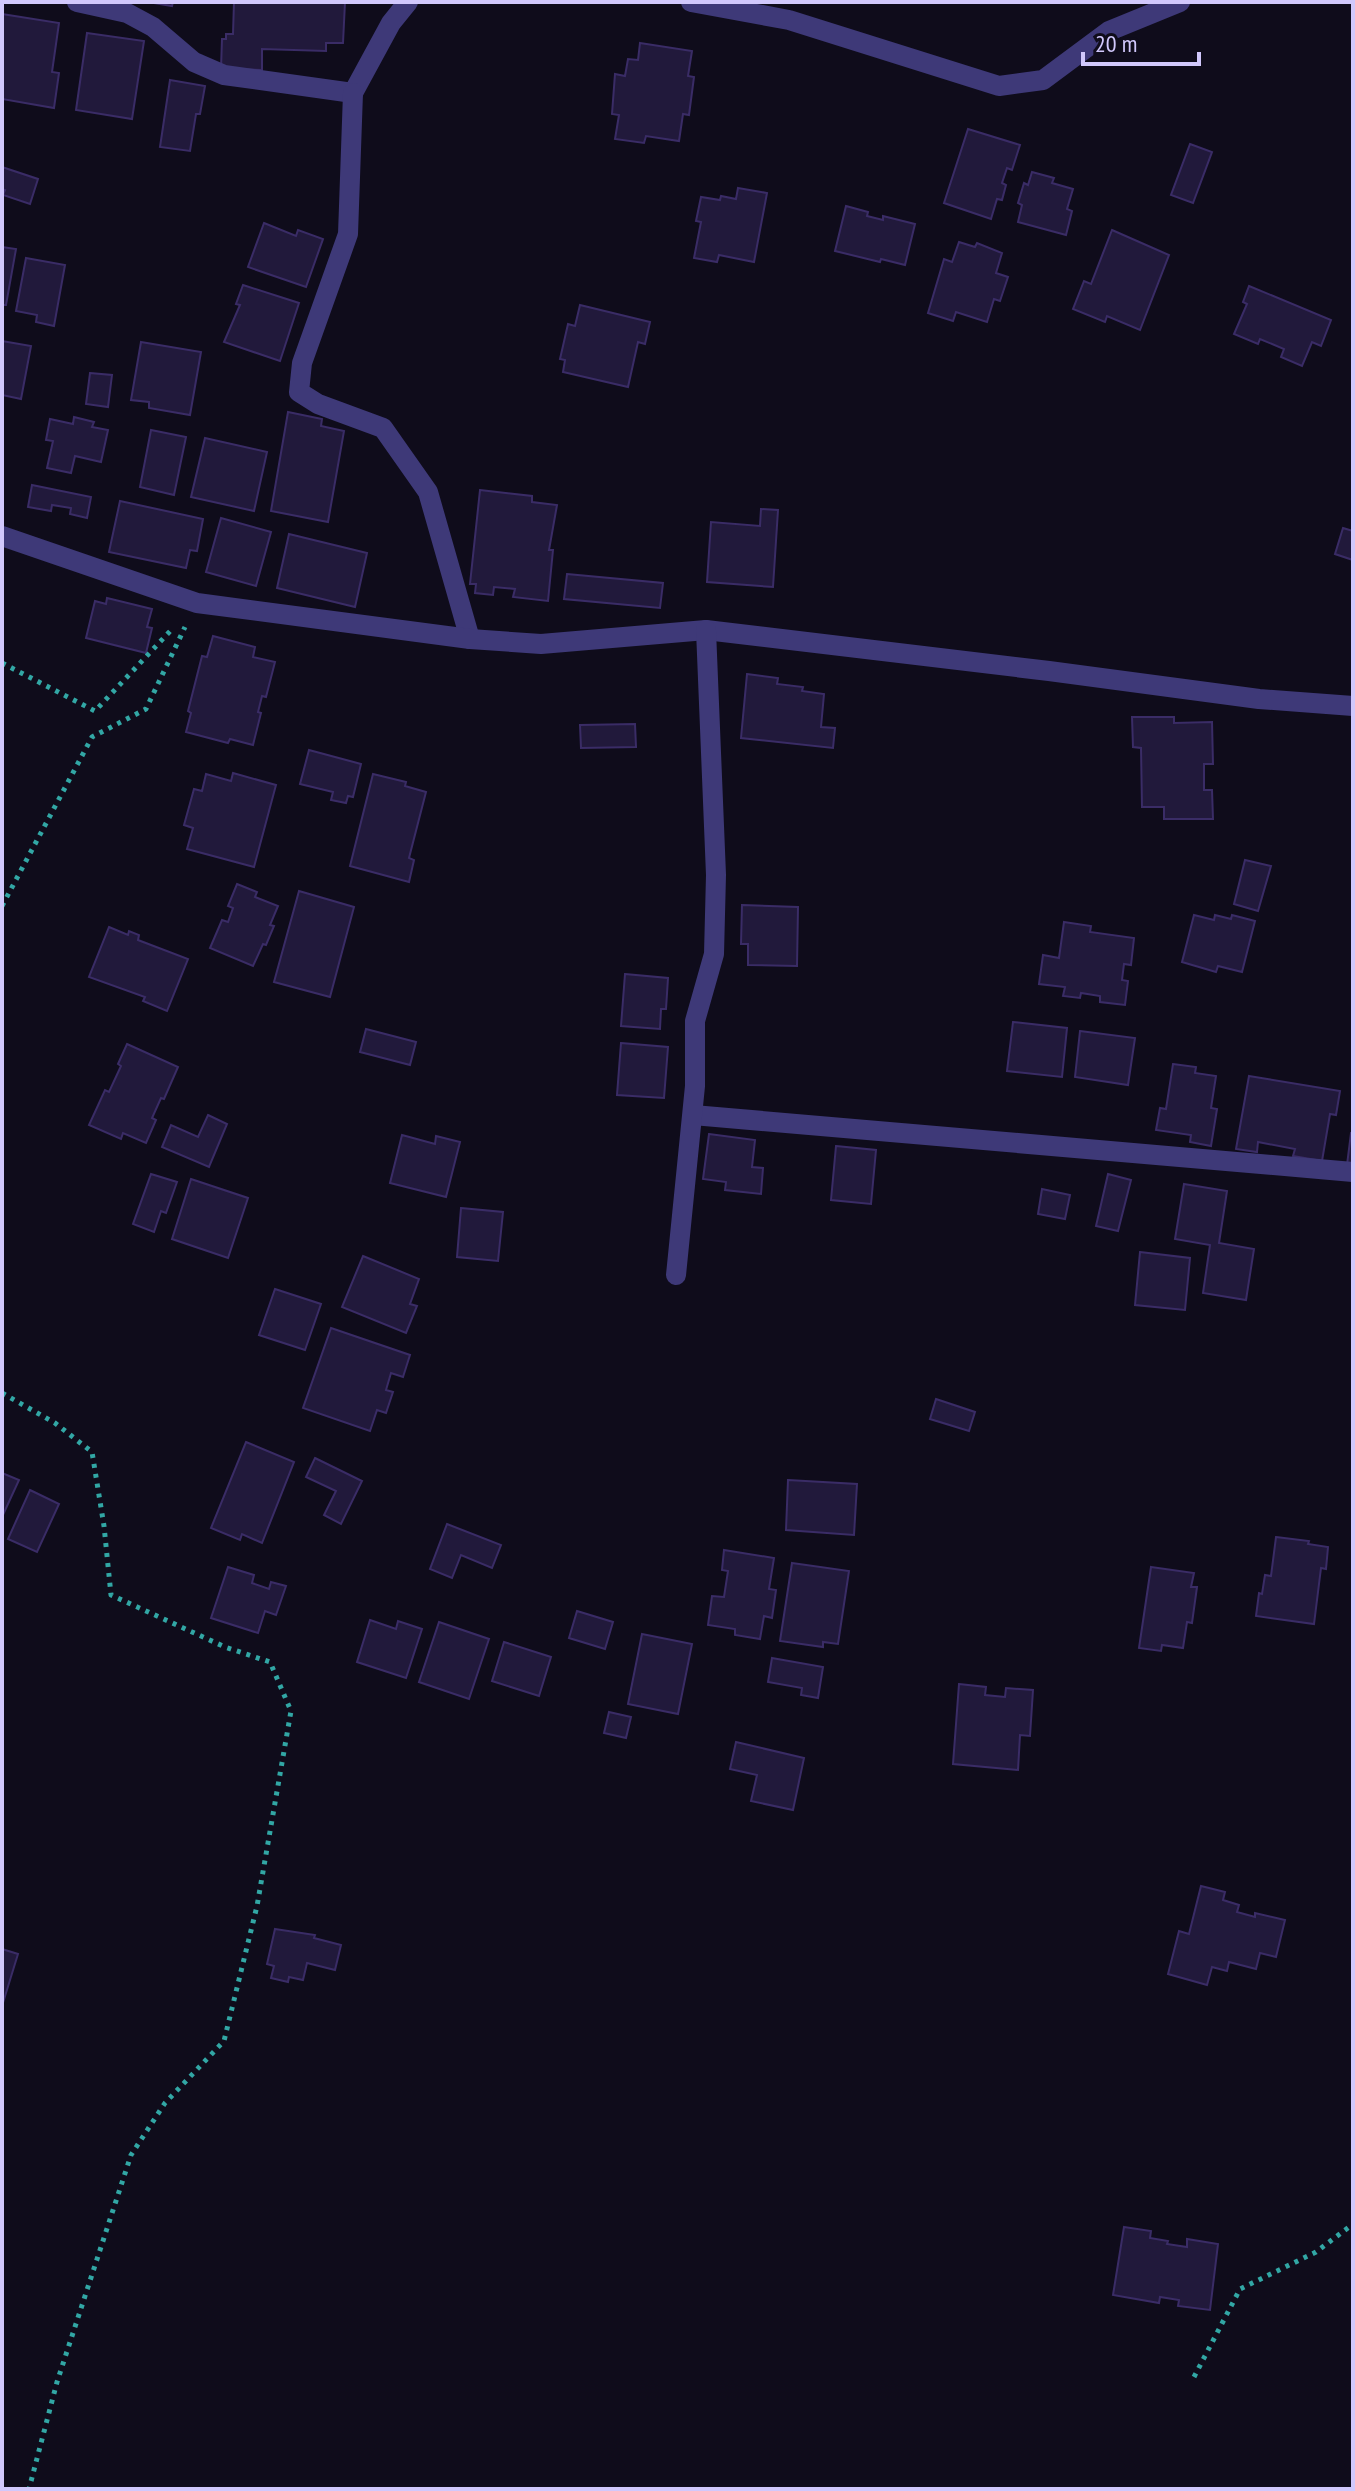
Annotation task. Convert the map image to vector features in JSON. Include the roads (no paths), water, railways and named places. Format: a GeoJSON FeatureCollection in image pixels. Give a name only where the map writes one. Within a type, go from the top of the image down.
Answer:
{"type":"FeatureCollection","features":[{"type":"Feature","properties":{"kind":"street"},"geometry":{"type":"LineString","coordinates":[[77,2],[127,13],[153,27],[194,62],[224,75],[353,93]]}},
{"type":"Feature","properties":{"kind":"street"},"geometry":{"type":"LineString","coordinates":[[408,2],[391,23],[353,93],[348,234],[302,363],[299,392],[318,404],[383,428],[428,492],[470,639]]}},
{"type":"Feature","properties":{"kind":"street"},"geometry":{"type":"LineString","coordinates":[[691,2],[789,20],[999,86],[1043,80],[1109,31],[1180,2]]}},
{"type":"Feature","properties":{"kind":"street"},"geometry":{"type":"LineString","coordinates":[[2,536],[197,603],[470,639],[541,644],[706,630],[1259,699],[1353,706]]}},
{"type":"Feature","properties":{"kind":"street"},"geometry":{"type":"LineString","coordinates":[[676,1275],[693,1115],[695,1021],[714,954],[716,875],[706,630]]}},
{"type":"Feature","properties":{"kind":"street"},"geometry":{"type":"LineString","coordinates":[[693,1115],[1353,1172]]}}]}
